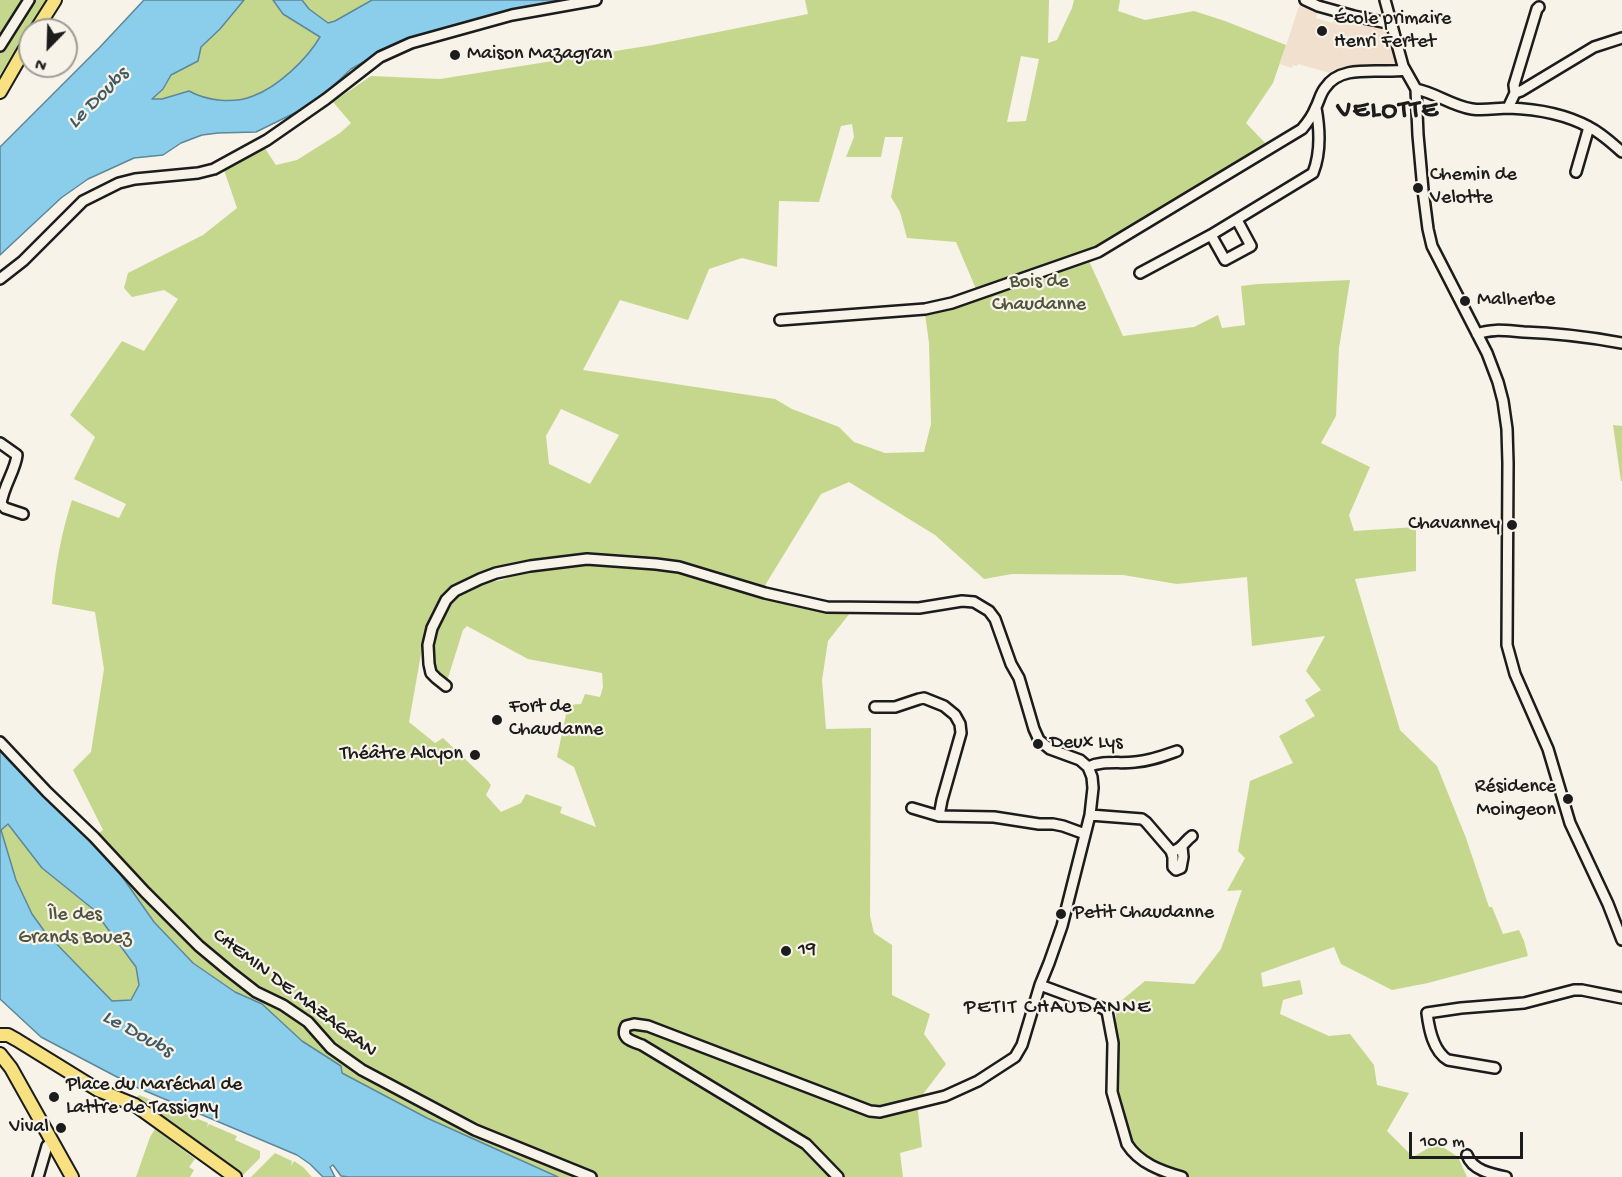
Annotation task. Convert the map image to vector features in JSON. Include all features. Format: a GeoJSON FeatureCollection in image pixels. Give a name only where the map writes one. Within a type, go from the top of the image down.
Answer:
{"type":"FeatureCollection","features":[{"type":"Feature","properties":{"kind":"main road"},"geometry":{"type":"LineString","coordinates":[[44,18],[55,0]]}},
{"type":"Feature","properties":{"kind":"main road"},"geometry":{"type":"LineString","coordinates":[[0,92],[18,61]]}},
{"type":"Feature","properties":{"kind":"main road"},"geometry":{"type":"LineString","coordinates":[[0,1035],[8,1035],[98,1090],[135,1106],[229,1175]]}},
{"type":"Feature","properties":{"kind":"main road"},"geometry":{"type":"LineString","coordinates":[[0,1054],[11,1068],[72,1177]]}},
{"type":"Feature","properties":{"kind":"street"},"geometry":{"type":"LineString","coordinates":[[0,46],[29,0]]}},
{"type":"Feature","properties":{"kind":"street"},"geometry":{"type":"LineString","coordinates":[[0,279],[23,261],[83,201],[119,183],[135,179],[198,173],[214,169],[267,140],[390,52],[411,43],[512,15],[596,0]]}},
{"type":"Feature","properties":{"kind":"street"},"geometry":{"type":"LineString","coordinates":[[1305,0],[1354,16],[1392,24]]}},
{"type":"Feature","properties":{"kind":"street"},"geometry":{"type":"LineString","coordinates":[[1384,0],[1405,70],[1416,89],[1419,151],[1432,246],[1487,353],[1503,401],[1507,429],[1507,645],[1515,674],[1548,749],[1570,823],[1622,940]]}},
{"type":"Feature","properties":{"kind":"street"},"geometry":{"type":"LineString","coordinates":[[1508,108],[1515,93],[1514,85],[1539,7]]}},
{"type":"Feature","properties":{"kind":"street"},"geometry":{"type":"LineString","coordinates":[[1515,93],[1594,47],[1622,38]]}},
{"type":"Feature","properties":{"kind":"street"},"geometry":{"type":"LineString","coordinates":[[780,320],[925,309],[952,303],[1098,252],[1302,129],[1328,84],[1342,75],[1353,72],[1405,70]]}},
{"type":"Feature","properties":{"kind":"street"},"geometry":{"type":"LineString","coordinates":[[1416,89],[1473,110],[1508,108],[1553,114],[1576,121],[1589,127],[1622,152]]}},
{"type":"Feature","properties":{"kind":"street"},"geometry":{"type":"LineString","coordinates":[[1140,273],[1237,220],[1313,173],[1317,164],[1320,130],[1316,108]]}},
{"type":"Feature","properties":{"kind":"street"},"geometry":{"type":"LineString","coordinates":[[1576,172],[1589,127]]}},
{"type":"Feature","properties":{"kind":"street"},"geometry":{"type":"LineString","coordinates":[[1211,235],[1225,260],[1251,246],[1237,220]]}},
{"type":"Feature","properties":{"kind":"street"},"geometry":{"type":"LineString","coordinates":[[1477,334],[1490,330],[1551,333],[1600,338],[1622,343]]}},
{"type":"Feature","properties":{"kind":"street"},"geometry":{"type":"LineString","coordinates":[[0,443],[16,455],[0,504],[23,514]]}},
{"type":"Feature","properties":{"kind":"street"},"geometry":{"type":"LineString","coordinates":[[446,686],[431,673],[428,645],[432,628],[446,600],[455,591],[480,579],[530,566],[587,559],[679,567],[765,593],[827,607],[919,608],[962,601],[974,602],[989,611],[995,619],[1011,664],[1019,678],[1039,740],[1050,749],[1080,760],[1088,767],[1093,788],[1090,815],[1062,926],[1040,985],[1022,1045],[1015,1057],[978,1081],[945,1096],[880,1112],[870,1111],[648,1026],[634,1024],[626,1026],[624,1031],[627,1040],[642,1045],[806,1144],[838,1177]]}},
{"type":"Feature","properties":{"kind":"street"},"geometry":{"type":"LineString","coordinates":[[875,707],[895,707],[924,698],[944,706],[960,724],[961,733],[939,816]]}},
{"type":"Feature","properties":{"kind":"street","name":"CHEMIN DE MAZAGRAN"},"geometry":{"type":"LineString","coordinates":[[0,742],[199,946],[256,992],[283,1005],[308,1022],[331,1048],[354,1065],[475,1130],[591,1177]]}},
{"type":"Feature","properties":{"kind":"street"},"geometry":{"type":"LineString","coordinates":[[1088,767],[1098,762],[1147,761],[1177,751]]}},
{"type":"Feature","properties":{"kind":"street"},"geometry":{"type":"LineString","coordinates":[[912,808],[939,816],[994,817],[1053,824],[1085,834]]}},
{"type":"Feature","properties":{"kind":"street"},"geometry":{"type":"LineString","coordinates":[[1090,815],[1142,819],[1171,851],[1173,867],[1178,870],[1181,868],[1183,857],[1182,847],[1192,836]]}},
{"type":"Feature","properties":{"kind":"street"},"geometry":{"type":"LineString","coordinates":[[1171,851],[1182,847]]}},
{"type":"Feature","properties":{"kind":"street"},"geometry":{"type":"LineString","coordinates":[[1040,985],[1107,1011],[1113,1043],[1113,1092],[1127,1144],[1139,1158],[1160,1171],[1182,1177]]}},
{"type":"Feature","properties":{"kind":"street"},"geometry":{"type":"LineString","coordinates":[[1495,1068],[1448,1060],[1443,1057],[1432,1039],[1427,1013],[1524,1003],[1574,990],[1622,998]]}},
{"type":"Feature","properties":{"kind":"street"},"geometry":{"type":"LineString","coordinates":[[38,1177],[47,1146],[52,1142]]}},
{"type":"Feature","properties":{"kind":"street"},"geometry":{"type":"LineString","coordinates":[[1467,1155],[1469,1161],[1485,1172],[1506,1177]]}},
{"type":"Feature","properties":{"kind":"shaded area"},"geometry":{"type":"Polygon","coordinates":[[[1299,6],[1318,10],[1316,18],[1332,23],[1339,15],[1383,27],[1390,34],[1396,61],[1393,66],[1338,68],[1330,73],[1298,64],[1293,65],[1292,68],[1280,64],[1299,6]]]}},
{"type":"Feature","properties":{"kind":"green space"},"geometry":{"type":"Polygon","coordinates":[[[0,0],[48,0],[36,18],[18,18],[18,47],[0,75],[0,0]]]}},
{"type":"Feature","properties":{"kind":"green space"},"geometry":{"type":"Polygon","coordinates":[[[244,0],[273,0],[283,14],[320,36],[308,54],[290,72],[271,87],[252,97],[220,100],[189,91],[162,99],[151,99],[163,89],[171,75],[198,61],[201,47],[220,29],[244,0]]]}},
{"type":"Feature","properties":{"kind":"green space"},"geometry":{"type":"Polygon","coordinates":[[[302,0],[372,0],[328,23],[309,9],[302,0]]]}},
{"type":"Feature","properties":{"kind":"green space","name":"Bois de Chaudanne"},"geometry":{"type":"Polygon","coordinates":[[[805,0],[1049,0],[1048,43],[1057,40],[1074,0],[1120,0],[1118,11],[1145,20],[1194,11],[1286,45],[1273,83],[1246,123],[1267,145],[1149,217],[1089,261],[1123,336],[1194,327],[1218,315],[1222,328],[1245,325],[1241,286],[1350,280],[1339,348],[1336,416],[1321,443],[1370,467],[1349,515],[1354,531],[1416,527],[1416,571],[1355,579],[1400,730],[1437,766],[1466,838],[1489,907],[1492,907],[1503,934],[1519,930],[1528,956],[1428,983],[1392,990],[1341,964],[1334,947],[1261,973],[1263,987],[1300,980],[1303,994],[1283,1000],[1280,1014],[1329,1036],[1350,1034],[1374,1065],[1377,1085],[1409,1093],[1387,1131],[1413,1157],[1437,1143],[1458,1157],[1467,1177],[1156,1177],[1159,1165],[1130,1147],[1115,1087],[1116,1005],[1145,981],[1194,984],[1221,949],[1242,890],[1227,891],[1245,858],[1238,851],[1250,781],[1293,763],[1279,736],[1315,716],[1305,700],[1321,690],[1306,671],[1325,636],[1252,646],[1247,577],[1177,584],[1123,575],[1012,574],[984,579],[935,535],[849,482],[821,494],[764,587],[676,562],[586,555],[530,561],[476,575],[455,585],[442,597],[432,613],[424,637],[409,722],[435,743],[443,738],[487,780],[491,785],[486,795],[501,812],[521,803],[526,794],[562,807],[560,813],[596,827],[574,767],[557,757],[568,705],[581,704],[585,694],[600,697],[603,687],[602,673],[528,659],[467,626],[463,630],[447,681],[435,667],[433,648],[443,616],[463,592],[474,586],[587,559],[679,567],[822,610],[850,613],[828,641],[822,680],[826,729],[871,728],[870,916],[874,933],[892,945],[892,995],[930,1014],[924,1034],[946,1064],[917,1102],[922,1147],[900,1153],[903,1177],[558,1177],[427,1118],[342,1073],[341,1066],[302,1041],[262,1004],[235,992],[193,963],[154,922],[116,868],[90,840],[103,830],[73,770],[91,752],[104,669],[95,612],[52,604],[59,551],[72,500],[119,518],[126,504],[74,479],[95,437],[70,415],[122,341],[144,351],[178,299],[164,290],[132,297],[124,288],[128,273],[203,235],[237,208],[224,170],[264,147],[276,165],[297,160],[340,133],[351,123],[333,102],[371,76],[440,79],[653,45],[808,14],[805,0]],[[1021,56],[1007,122],[1026,121],[1039,59],[1021,56]],[[852,124],[841,126],[819,202],[779,201],[777,267],[742,258],[709,269],[688,320],[620,300],[583,370],[775,399],[792,409],[839,427],[854,442],[885,453],[924,452],[931,424],[929,343],[925,314],[979,296],[956,242],[907,238],[900,212],[891,197],[903,137],[885,137],[881,157],[846,157],[854,137],[852,124]],[[561,409],[546,436],[549,464],[590,484],[619,435],[561,409]]]}},
{"type":"Feature","properties":{"kind":"green space"},"geometry":{"type":"Polygon","coordinates":[[[1613,425],[1622,426],[1622,481],[1621,481],[1613,425]]]}},
{"type":"Feature","properties":{"kind":"green space","name":"Île des Grands Bouez"},"geometry":{"type":"Polygon","coordinates":[[[7,823],[42,868],[93,909],[136,967],[140,985],[131,1000],[112,1002],[45,932],[32,914],[16,880],[1,830],[7,823]]]}},
{"type":"Feature","properties":{"kind":"green space"},"geometry":{"type":"Polygon","coordinates":[[[139,1095],[208,1123],[207,1128],[209,1124],[237,1136],[235,1140],[260,1151],[260,1158],[241,1177],[136,1099],[139,1095]]]}},
{"type":"Feature","properties":{"kind":"green space"},"geometry":{"type":"Polygon","coordinates":[[[155,1129],[195,1159],[189,1167],[194,1170],[190,1177],[136,1177],[155,1129]]]}},
{"type":"Feature","properties":{"kind":"green space"},"geometry":{"type":"Polygon","coordinates":[[[275,1153],[292,1161],[291,1166],[294,1161],[312,1177],[251,1177],[275,1153]]]}},
{"type":"Feature","properties":{"kind":"water","name":"Le Doubs"},"geometry":{"type":"Polygon","coordinates":[[[144,0],[244,0],[220,29],[201,47],[198,61],[171,75],[163,89],[152,99],[162,99],[189,91],[204,97],[229,101],[263,92],[282,79],[300,63],[320,37],[283,14],[273,0],[302,0],[309,9],[328,23],[372,0],[571,0],[519,9],[396,44],[351,69],[315,103],[256,132],[202,135],[181,143],[163,155],[134,158],[88,179],[61,198],[0,255],[0,147],[69,78],[78,78],[78,69],[144,0]]]}},
{"type":"Feature","properties":{"kind":"water","name":"Le Doubs"},"geometry":{"type":"Polygon","coordinates":[[[0,747],[116,868],[154,922],[193,963],[235,992],[262,1004],[302,1041],[341,1066],[342,1073],[427,1118],[558,1177],[349,1177],[341,1176],[333,1165],[330,1167],[335,1177],[323,1177],[297,1155],[136,1087],[41,1037],[0,999],[0,747]],[[8,824],[1,830],[16,880],[32,914],[45,932],[112,1001],[131,1000],[139,985],[136,967],[93,909],[42,868],[8,824]]]}},
{"type":"Feature","properties":{"kind":"place","name":"École primaire Henri Fertet"},"geometry":{"type":"Point","coordinates":[1322,31]}},
{"type":"Feature","properties":{"kind":"place","name":"Maison Mazagran"},"geometry":{"type":"Point","coordinates":[455,55]}},
{"type":"Feature","properties":{"kind":"place","name":"Chemin de Velotte"},"geometry":{"type":"Point","coordinates":[1418,188]}},
{"type":"Feature","properties":{"kind":"place","name":"Malherbe"},"geometry":{"type":"Point","coordinates":[1465,301]}},
{"type":"Feature","properties":{"kind":"place","name":"Chavanney"},"geometry":{"type":"Point","coordinates":[1512,525]}},
{"type":"Feature","properties":{"kind":"place","name":"Fort de Chaudanne"},"geometry":{"type":"Point","coordinates":[497,720]}},
{"type":"Feature","properties":{"kind":"place","name":"Deux Lys"},"geometry":{"type":"Point","coordinates":[1038,744]}},
{"type":"Feature","properties":{"kind":"place","name":"Théâtre Alcyon"},"geometry":{"type":"Point","coordinates":[475,755]}},
{"type":"Feature","properties":{"kind":"place","name":"Résidence Moingeon"},"geometry":{"type":"Point","coordinates":[1568,799]}},
{"type":"Feature","properties":{"kind":"place","name":"Petit Chaudanne"},"geometry":{"type":"Point","coordinates":[1061,914]}},
{"type":"Feature","properties":{"kind":"place","name":"19"},"geometry":{"type":"Point","coordinates":[786,951]}},
{"type":"Feature","properties":{"kind":"place","name":"Place du Maréchal de Lattre de Tassigny"},"geometry":{"type":"Point","coordinates":[54,1097]}},
{"type":"Feature","properties":{"kind":"place","name":"Vival"},"geometry":{"type":"Point","coordinates":[61,1128]}},
{"type":"Feature","properties":{"kind":"district","name":"VELOTTE"},"geometry":{"type":"Point","coordinates":[1388,112]}},
{"type":"Feature","properties":{"kind":"district","name":"PETIT CHAUDANNE"},"geometry":{"type":"Point","coordinates":[1058,1009]}}]}
